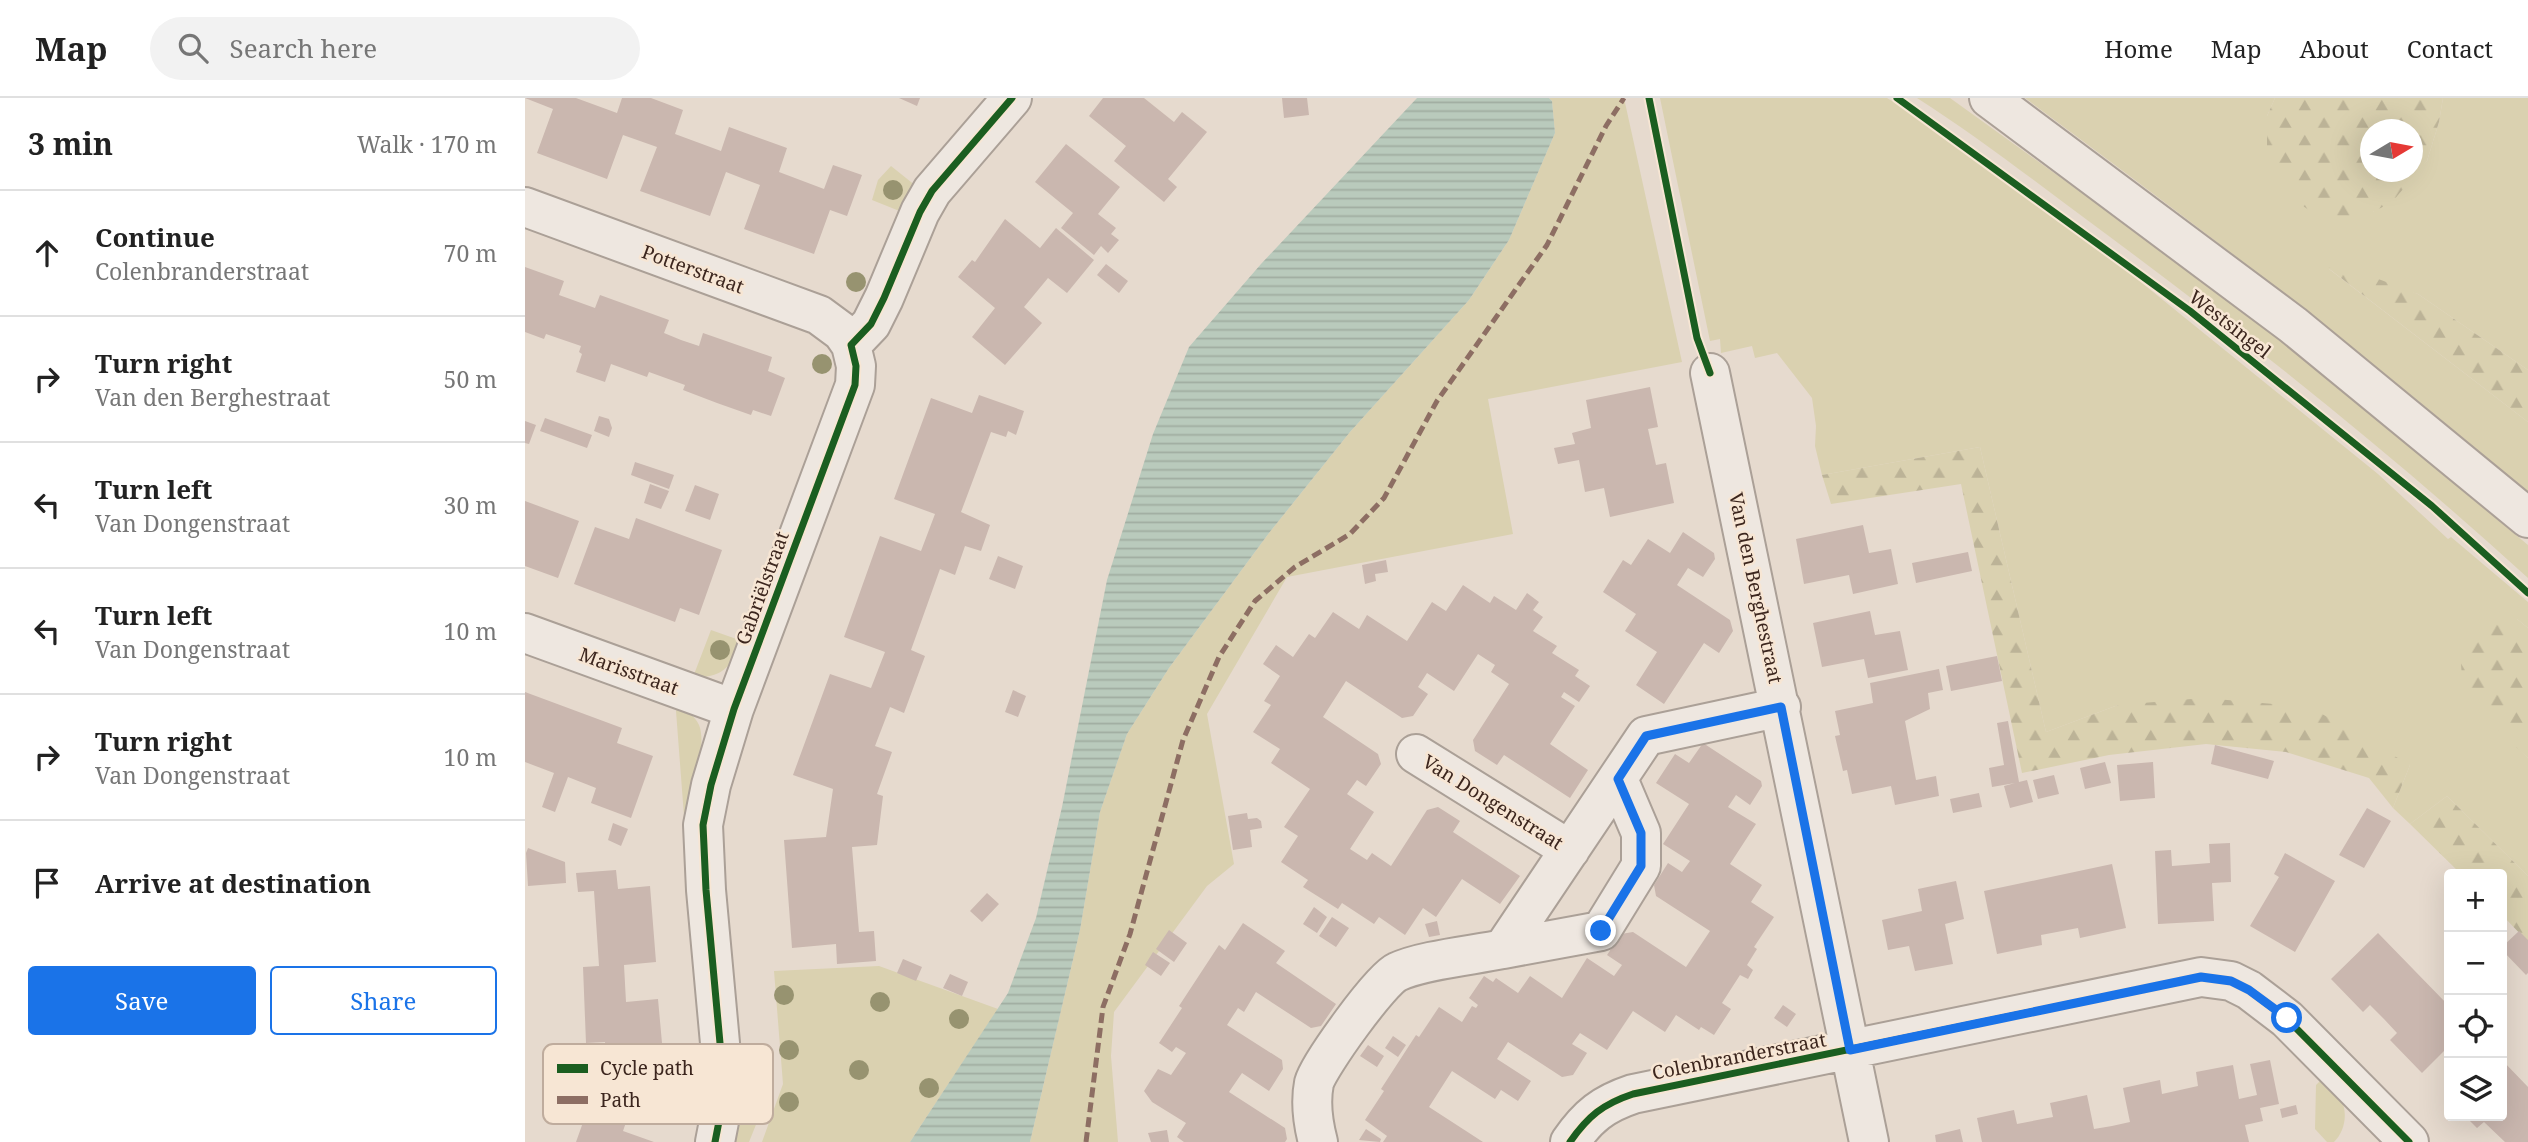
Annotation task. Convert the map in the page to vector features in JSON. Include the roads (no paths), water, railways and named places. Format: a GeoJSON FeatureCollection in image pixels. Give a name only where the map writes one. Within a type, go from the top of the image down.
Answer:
{"type":"FeatureCollection","features":[{"type":"Feature","properties":{"kind":"street"},"geometry":{"type":"LineString","coordinates":[[851,345],[871,324],[920,212],[932,191],[1012,98]]}},
{"type":"Feature","properties":{"kind":"street","name":"Westsingel"},"geometry":{"type":"LineString","coordinates":[[1989,98],[2293,325],[2528,518]]}},
{"type":"Feature","properties":{"kind":"street","name":"Potterstraat"},"geometry":{"type":"LineString","coordinates":[[525,208],[819,316],[842,332],[851,345]]}},
{"type":"Feature","properties":{"kind":"street","name":"Gabriëlstraat"},"geometry":{"type":"LineString","coordinates":[[720,1044],[703,825],[711,785],[734,709],[855,385],[856,366],[851,345]]}},
{"type":"Feature","properties":{"kind":"street","name":"Van den Berghestraat"},"geometry":{"type":"LineString","coordinates":[[1710,373],[1869,1142]]}},
{"type":"Feature","properties":{"kind":"street","name":"Marisstraat"},"geometry":{"type":"LineString","coordinates":[[525,633],[734,709]]}},
{"type":"Feature","properties":{"kind":"street","name":"Van Dongenstraat"},"geometry":{"type":"LineString","coordinates":[[1503,949],[1646,736],[1781,707]]}},
{"type":"Feature","properties":{"kind":"street","name":"Van Dongenstraat"},"geometry":{"type":"LineString","coordinates":[[1416,754],[1570,850]]}},
{"type":"Feature","properties":{"kind":"street"},"geometry":{"type":"LineString","coordinates":[[1318,1142],[1312,1101],[1315,1080],[1385,980],[1414,966],[1601,931],[1641,866],[1641,833],[1618,779]]}},
{"type":"Feature","properties":{"kind":"street","name":"Colenbranderstraat"},"geometry":{"type":"LineString","coordinates":[[1570,1142],[1602,1106],[1633,1094],[2201,977],[2231,981],[2249,990],[2287,1018],[2387,1134]]}},
{"type":"Feature","properties":{"kind":"street","name":"Gabriëlstraat"},"geometry":{"type":"LineString","coordinates":[[715,1142],[718,1124]]}}]}
